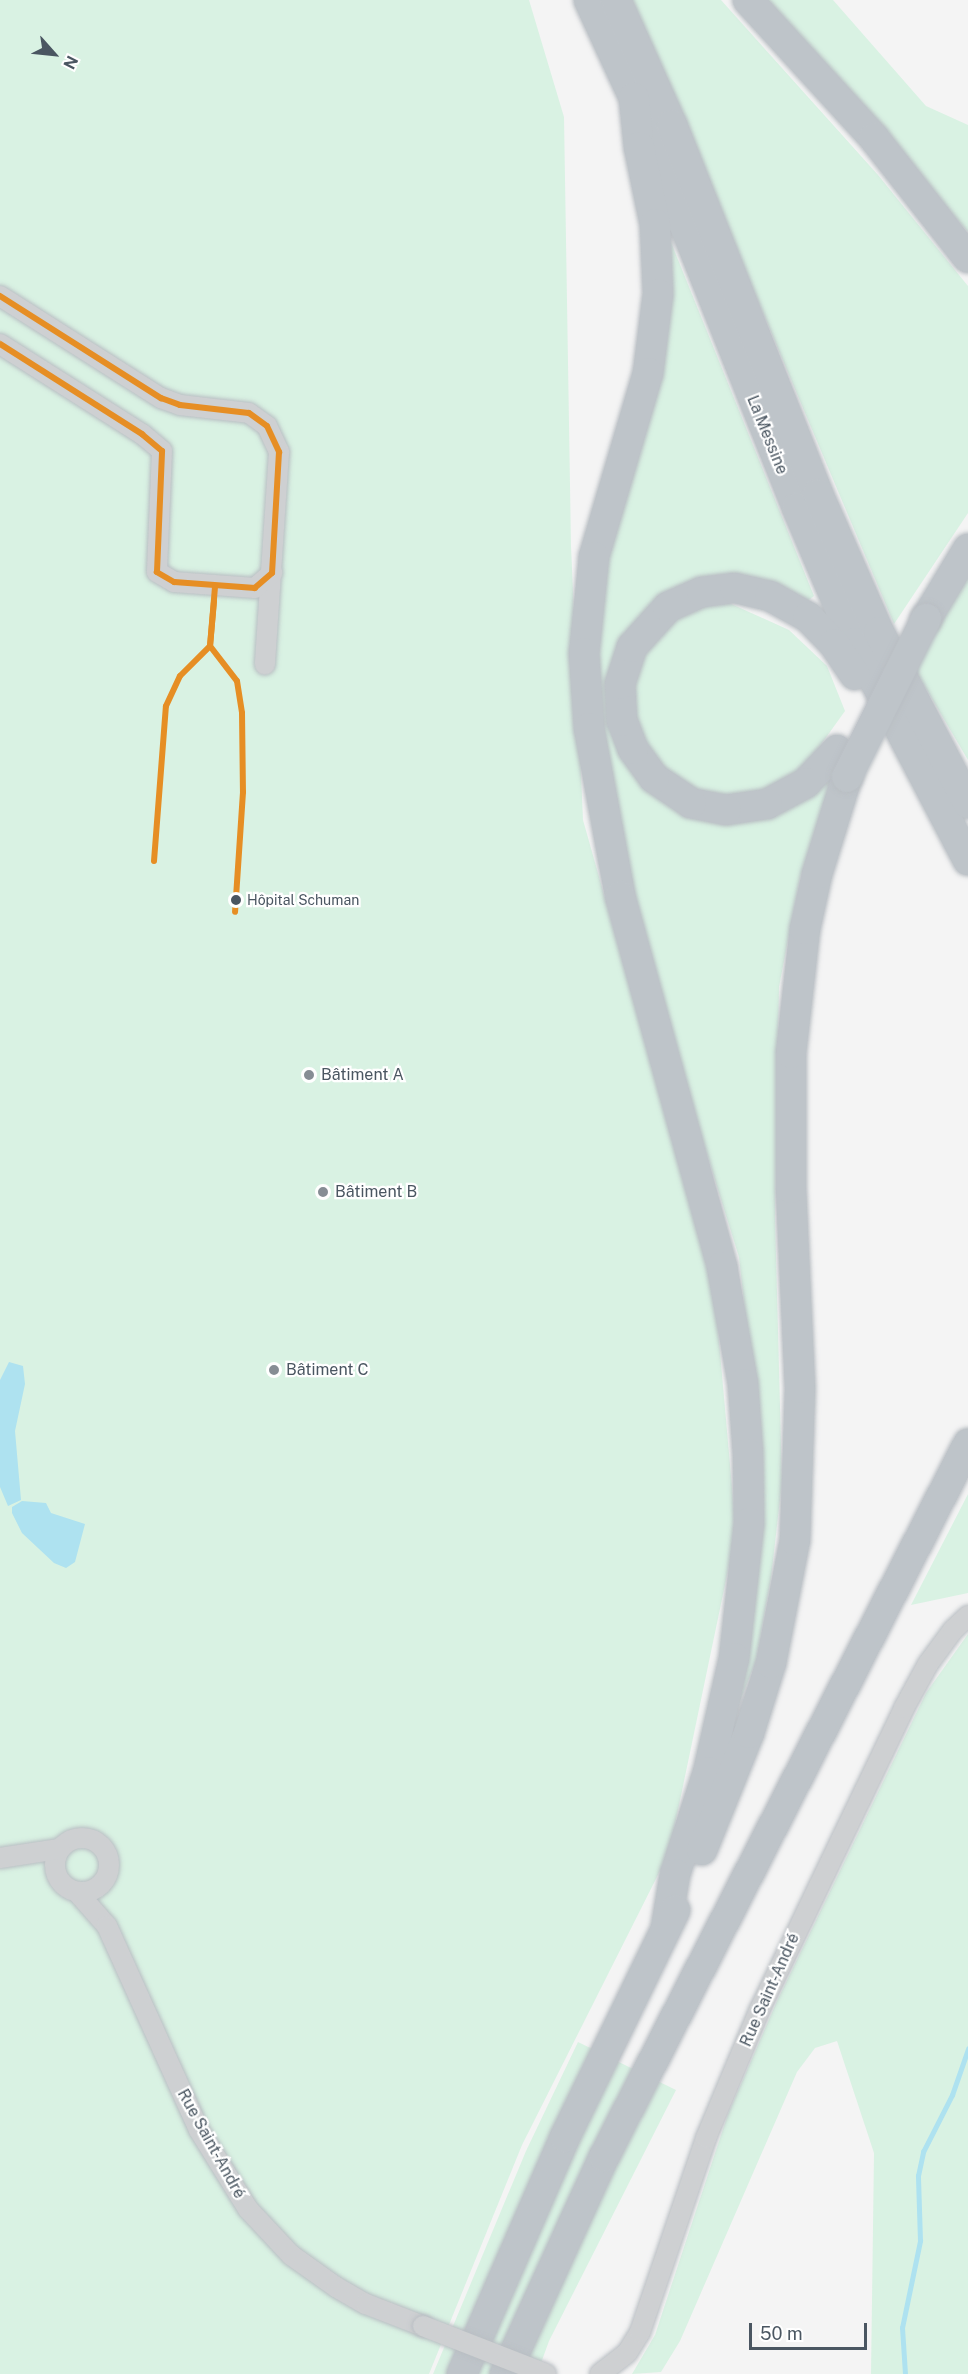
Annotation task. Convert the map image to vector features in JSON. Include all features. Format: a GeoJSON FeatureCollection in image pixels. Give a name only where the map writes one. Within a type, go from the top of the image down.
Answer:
{"type":"FeatureCollection","features":[{"type":"Feature","properties":{"kind":"highway","name":"La Messine"},"geometry":{"type":"LineString","coordinates":[[589,0],[634,98],[806,529],[855,643],[964,855]]}},
{"type":"Feature","properties":{"kind":"highway","name":"La Messine"},"geometry":{"type":"LineString","coordinates":[[616,0],[672,125],[818,494],[879,632],[968,802]]}},
{"type":"Feature","properties":{"kind":"highway"},"geometry":{"type":"LineString","coordinates":[[748,0],[874,138],[968,258]]}},
{"type":"Feature","properties":{"kind":"highway"},"geometry":{"type":"LineString","coordinates":[[634,98],[639,147],[655,224],[657,314],[638,415],[594,557],[584,653],[589,728],[620,896],[722,1267],[743,1384],[749,1523],[734,1658],[708,1772],[675,1874],[666,1928]]}},
{"type":"Feature","properties":{"kind":"highway"},"geometry":{"type":"LineString","coordinates":[[462,2374],[566,2138],[666,1928],[749,1733],[786,1602],[796,1530],[800,1410],[791,1188],[791,1053],[814,885],[842,764],[924,613],[968,544]]}},
{"type":"Feature","properties":{"kind":"highway"},"geometry":{"type":"LineString","coordinates":[[924,613],[968,549]]}},
{"type":"Feature","properties":{"kind":"highway"},"geometry":{"type":"LineString","coordinates":[[842,764],[767,804],[726,810],[692,804],[654,778],[626,736],[620,684],[632,647],[668,607],[702,592],[744,589],[790,605],[822,629],[847,661],[964,855]]}},
{"type":"Feature","properties":{"kind":"highway"},"geometry":{"type":"LineString","coordinates":[[504,2374],[604,2157],[968,1444]]}},
{"type":"Feature","properties":{"kind":"street"},"geometry":{"type":"LineString","coordinates":[[0,296],[162,398],[180,405],[249,413],[267,426],[279,452],[265,664]]}},
{"type":"Feature","properties":{"kind":"street"},"geometry":{"type":"LineString","coordinates":[[0,344],[142,434],[162,451],[157,572],[174,582],[255,588],[272,573]]}},
{"type":"Feature","properties":{"kind":"street","name":"Rue Saint-André"},"geometry":{"type":"LineString","coordinates":[[600,2374],[627,2353],[640,2332],[706,2138],[759,2011],[904,1708],[928,1664],[952,1629],[968,1616]]}},
{"type":"Feature","properties":{"kind":"street"},"geometry":{"type":"LineString","coordinates":[[2,1858],[59,1849],[76,1838],[97,1842],[108,1858],[106,1879],[93,1890],[77,1892],[68,1889],[56,1875],[54,1866],[59,1849]]}},
{"type":"Feature","properties":{"kind":"street"},"geometry":{"type":"LineString","coordinates":[[2,1858],[56,1875]]}},
{"type":"Feature","properties":{"kind":"street","name":"Rue Saint-André"},"geometry":{"type":"LineString","coordinates":[[106,1879],[107,1926]]}},
{"type":"Feature","properties":{"kind":"street","name":"Rue Saint-André"},"geometry":{"type":"LineString","coordinates":[[77,1892],[107,1926],[199,2130],[248,2209],[275,2240],[336,2287],[366,2304],[546,2374]]}},
{"type":"Feature","properties":{"kind":"green space"},"geometry":{"type":"Polygon","coordinates":[[[0,0],[529,0],[564,117],[571,546],[583,820],[714,1285],[736,1532],[669,1853],[522,2145],[429,2374],[0,2374],[0,0]]]}},
{"type":"Feature","properties":{"kind":"green space"},"geometry":{"type":"Polygon","coordinates":[[[631,0],[721,0],[878,175],[968,286],[968,513],[894,624],[631,0]]]}},
{"type":"Feature","properties":{"kind":"green space"},"geometry":{"type":"Polygon","coordinates":[[[764,0],[833,0],[926,106],[968,125],[968,232],[764,0]]]}},
{"type":"Feature","properties":{"kind":"green space"},"geometry":{"type":"Polygon","coordinates":[[[666,230],[814,596],[802,605],[775,588],[647,608],[612,723],[712,819],[834,771],[800,878],[779,987],[775,1217],[782,1482],[771,1578],[756,1661],[732,1721],[763,1477],[739,1257],[639,937],[596,686],[604,547],[666,230]]]}},
{"type":"Feature","properties":{"kind":"green space"},"geometry":{"type":"Polygon","coordinates":[[[968,569],[968,760],[912,665],[968,569]]]}},
{"type":"Feature","properties":{"kind":"green space"},"geometry":{"type":"Polygon","coordinates":[[[727,602],[789,630],[827,666],[845,711],[807,764],[768,791],[734,800],[695,795],[669,779],[633,721],[630,691],[651,635],[698,604],[727,602]]]}},
{"type":"Feature","properties":{"kind":"green space"},"geometry":{"type":"Polygon","coordinates":[[[968,1494],[968,1593],[911,1605],[968,1494]]]}},
{"type":"Feature","properties":{"kind":"green space"},"geometry":{"type":"Polygon","coordinates":[[[968,1634],[968,2374],[871,2374],[874,2153],[837,2041],[815,2048],[797,2072],[680,2341],[661,2372],[632,2374],[655,2335],[728,2114],[777,2001],[926,1693],[968,1634]]]}},
{"type":"Feature","properties":{"kind":"green space"},"geometry":{"type":"Polygon","coordinates":[[[578,2042],[676,2090],[549,2341],[537,2374],[433,2374],[526,2151],[578,2042]]]}},
{"type":"Feature","properties":{"kind":"water"},"geometry":{"type":"Polygon","coordinates":[[[9,1362],[23,1366],[25,1384],[15,1431],[21,1500],[8,1506],[0,1487],[0,1380],[9,1362]]]}},
{"type":"Feature","properties":{"kind":"water"},"geometry":{"type":"Polygon","coordinates":[[[22,1501],[46,1503],[51,1513],[85,1524],[75,1562],[66,1568],[54,1563],[22,1533],[12,1513],[12,1507],[22,1501]]]}},
{"type":"Feature","properties":{"kind":"waterway"},"geometry":{"type":"LineString","coordinates":[[905,2374],[902,2328],[920,2241],[918,2176],[923,2152],[952,2095],[968,2049]]}},
{"type":"Feature","properties":{"kind":"transit line","name":"A"},"geometry":{"type":"LineString","coordinates":[[0,296],[161,398],[180,405],[249,413],[267,426],[279,452],[272,573],[255,588],[174,582],[157,572],[162,451],[142,434],[0,344]]}},
{"type":"Feature","properties":{"kind":"transit line","name":"A"},"geometry":{"type":"LineString","coordinates":[[215,587],[210,646],[237,681],[242,713],[243,792],[235,912]]}},
{"type":"Feature","properties":{"kind":"transit line","name":"A"},"geometry":{"type":"LineString","coordinates":[[154,861],[166,706],[180,676],[210,646],[214,601]]}},
{"type":"Feature","properties":{"kind":"place","name":"Hôpital Schuman"},"geometry":{"type":"Point","coordinates":[236,900]}},
{"type":"Feature","properties":{"kind":"place","name":"Bâtiment A"},"geometry":{"type":"Point","coordinates":[309,1075]}},
{"type":"Feature","properties":{"kind":"place","name":"Bâtiment B"},"geometry":{"type":"Point","coordinates":[323,1192]}},
{"type":"Feature","properties":{"kind":"place","name":"Bâtiment C"},"geometry":{"type":"Point","coordinates":[274,1370]}}]}
